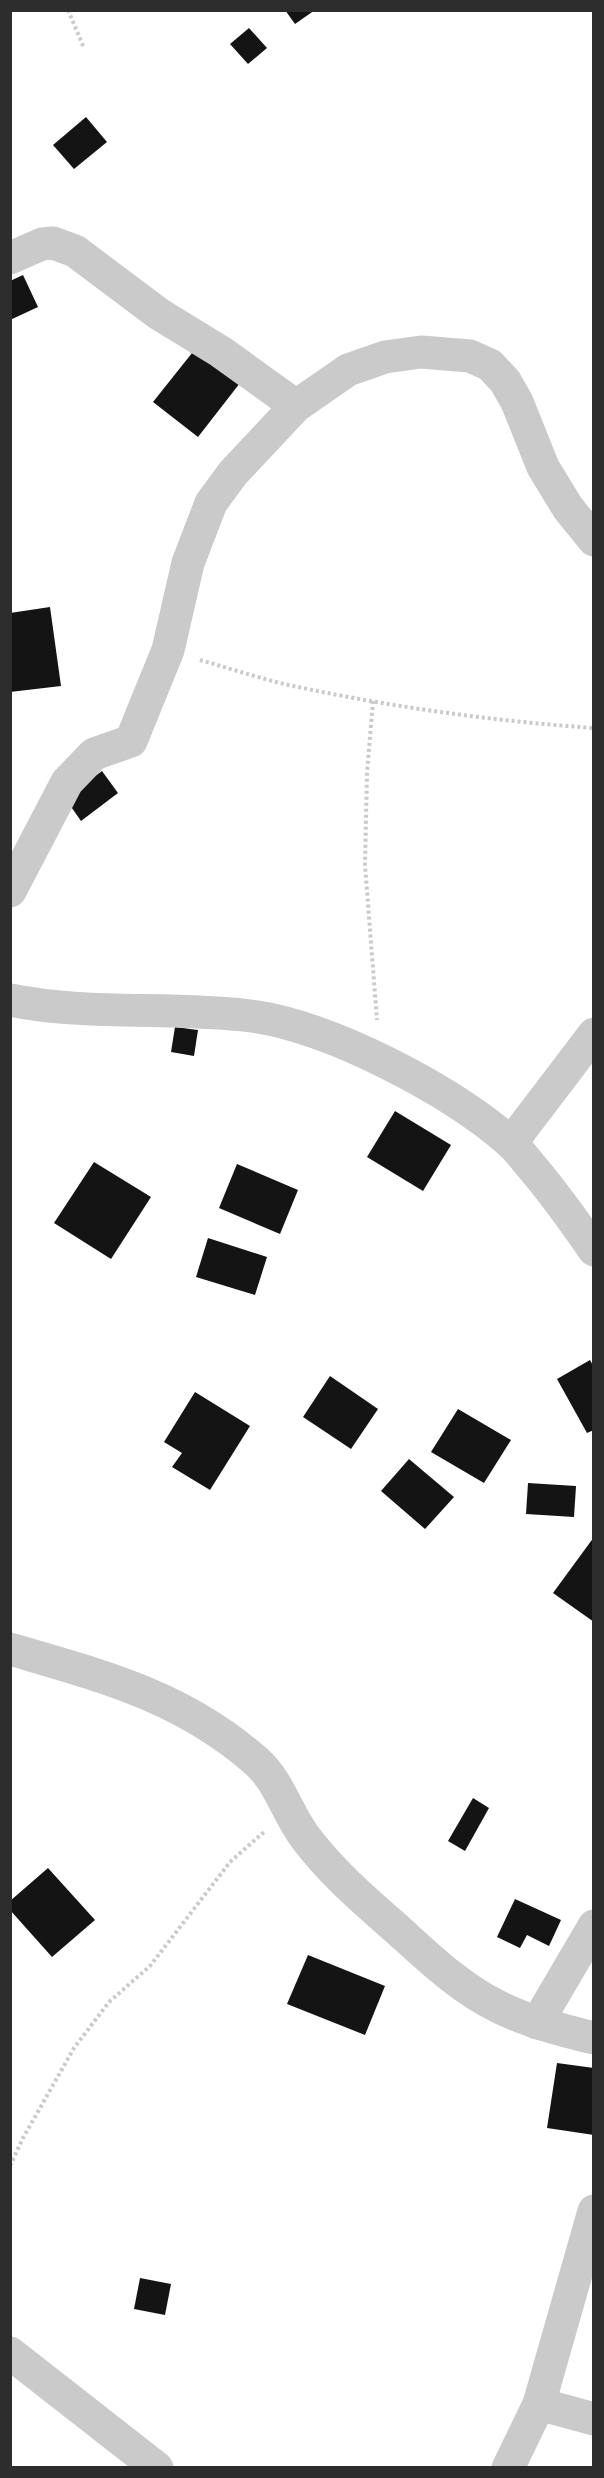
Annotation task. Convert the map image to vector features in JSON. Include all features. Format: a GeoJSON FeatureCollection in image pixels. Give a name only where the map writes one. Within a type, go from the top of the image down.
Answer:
{"type":"FeatureCollection","features":[{"type":"Feature","properties":{"kind":"street"},"geometry":{"type":"LineString","coordinates":[[10,258],[42,244],[53,243],[75,251],[159,314],[221,352],[296,406]]}},
{"type":"Feature","properties":{"kind":"street"},"geometry":{"type":"LineString","coordinates":[[10,891],[66,782],[94,754],[131,741],[168,650],[188,563],[211,503],[233,472],[296,406],[348,370],[385,357],[421,352],[470,356],[490,365],[505,381],[518,402],[543,467],[568,508],[594,540]]}},
{"type":"Feature","properties":{"kind":"street"},"geometry":{"type":"LineString","coordinates":[[10,1000],[47,1007],[185,1011],[252,1017],[305,1028],[374,1057],[447,1096],[511,1143],[558,1197],[594,1250]]}},
{"type":"Feature","properties":{"kind":"street"},"geometry":{"type":"LineString","coordinates":[[511,1143],[594,1034]]}},
{"type":"Feature","properties":{"kind":"street"},"geometry":{"type":"LineString","coordinates":[[10,1649],[111,1678],[163,1699],[221,1734],[258,1762],[276,1787],[305,1837],[344,1882],[454,1979],[497,2007],[537,2023],[594,2037]]}},
{"type":"Feature","properties":{"kind":"street"},"geometry":{"type":"LineString","coordinates":[[537,2023],[594,1926]]}},
{"type":"Feature","properties":{"kind":"street"},"geometry":{"type":"LineString","coordinates":[[507,2468],[539,2404],[594,2211]]}},
{"type":"Feature","properties":{"kind":"street"},"geometry":{"type":"LineString","coordinates":[[10,2353],[157,2468]]}},
{"type":"Feature","properties":{"kind":"street"},"geometry":{"type":"LineString","coordinates":[[539,2404],[594,2419]]}},
{"type":"Feature","properties":{"kind":"path"},"geometry":{"type":"LineString","coordinates":[[68,10],[84,48]]}},
{"type":"Feature","properties":{"kind":"path"},"geometry":{"type":"LineString","coordinates":[[168,650],[283,683],[373,701],[554,725],[594,728]]}},
{"type":"Feature","properties":{"kind":"path"},"geometry":{"type":"LineString","coordinates":[[373,701],[367,773],[365,865],[377,1014],[374,1057]]}},
{"type":"Feature","properties":{"kind":"path"},"geometry":{"type":"LineString","coordinates":[[10,2166],[23,2138],[74,2048],[108,2002],[150,1966],[230,1862],[288,1811]]}},
{"type":"Feature","properties":{"kind":"building"},"geometry":{"type":"Polygon","coordinates":[[[285,10],[315,10],[295,24],[285,10]]]}},
{"type":"Feature","properties":{"kind":"building"},"geometry":{"type":"Polygon","coordinates":[[[249,28],[267,48],[248,64],[230,44],[249,28]]]}},
{"type":"Feature","properties":{"kind":"building"},"geometry":{"type":"Polygon","coordinates":[[[86,117],[107,142],[74,169],[53,145],[86,117]]]}},
{"type":"Feature","properties":{"kind":"building"},"geometry":{"type":"Polygon","coordinates":[[[23,275],[38,307],[10,320],[10,281],[23,275]]]}},
{"type":"Feature","properties":{"kind":"building"},"geometry":{"type":"Polygon","coordinates":[[[196,348],[240,383],[198,437],[153,402],[196,348]]]}},
{"type":"Feature","properties":{"kind":"building"},"geometry":{"type":"Polygon","coordinates":[[[50,607],[61,686],[10,692],[10,613],[50,607]]]}},
{"type":"Feature","properties":{"kind":"building"},"geometry":{"type":"Polygon","coordinates":[[[102,771],[118,793],[81,821],[65,798],[102,771]]]}},
{"type":"Feature","properties":{"kind":"building"},"geometry":{"type":"Polygon","coordinates":[[[175,1027],[198,1030],[194,1056],[171,1052],[175,1027]]]}},
{"type":"Feature","properties":{"kind":"building"},"geometry":{"type":"Polygon","coordinates":[[[395,1111],[451,1145],[423,1191],[367,1157],[395,1111]]]}},
{"type":"Feature","properties":{"kind":"building"},"geometry":{"type":"Polygon","coordinates":[[[94,1162],[151,1197],[111,1259],[54,1223],[94,1162]]]}},
{"type":"Feature","properties":{"kind":"building"},"geometry":{"type":"Polygon","coordinates":[[[237,1164],[298,1190],[280,1234],[219,1208],[237,1164]]]}},
{"type":"Feature","properties":{"kind":"building"},"geometry":{"type":"Polygon","coordinates":[[[208,1238],[267,1257],[255,1295],[196,1277],[208,1238]]]}},
{"type":"Feature","properties":{"kind":"building"},"geometry":{"type":"Polygon","coordinates":[[[590,1360],[594,1367],[594,1430],[587,1433],[557,1379],[590,1360]]]}},
{"type":"Feature","properties":{"kind":"building"},"geometry":{"type":"Polygon","coordinates":[[[330,1376],[378,1409],[351,1449],[303,1417],[330,1376]]]}},
{"type":"Feature","properties":{"kind":"building"},"geometry":{"type":"Polygon","coordinates":[[[195,1392],[250,1426],[210,1490],[172,1467],[182,1453],[164,1442],[195,1392]]]}},
{"type":"Feature","properties":{"kind":"building"},"geometry":{"type":"Polygon","coordinates":[[[458,1409],[511,1440],[484,1483],[431,1452],[458,1409]]]}},
{"type":"Feature","properties":{"kind":"building"},"geometry":{"type":"Polygon","coordinates":[[[409,1459],[454,1497],[425,1529],[381,1491],[409,1459]]]}},
{"type":"Feature","properties":{"kind":"building"},"geometry":{"type":"Polygon","coordinates":[[[528,1483],[576,1486],[574,1517],[526,1514],[528,1483]]]}},
{"type":"Feature","properties":{"kind":"building"},"geometry":{"type":"Polygon","coordinates":[[[594,1537],[594,1622],[553,1593],[594,1537]]]}},
{"type":"Feature","properties":{"kind":"building"},"geometry":{"type":"Polygon","coordinates":[[[473,1798],[489,1808],[465,1851],[448,1841],[473,1798]]]}},
{"type":"Feature","properties":{"kind":"building"},"geometry":{"type":"Polygon","coordinates":[[[48,1868],[95,1920],[52,1957],[10,1910],[10,1901],[48,1868]]]}},
{"type":"Feature","properties":{"kind":"building"},"geometry":{"type":"Polygon","coordinates":[[[515,1899],[561,1920],[549,1946],[527,1935],[520,1948],[497,1937],[515,1899]]]}},
{"type":"Feature","properties":{"kind":"building"},"geometry":{"type":"Polygon","coordinates":[[[308,1955],[385,1986],[365,2035],[287,2004],[308,1955]]]}},
{"type":"Feature","properties":{"kind":"building"},"geometry":{"type":"Polygon","coordinates":[[[557,2063],[594,2068],[594,2135],[547,2128],[557,2063]]]}},
{"type":"Feature","properties":{"kind":"building"},"geometry":{"type":"Polygon","coordinates":[[[140,2278],[171,2284],[165,2315],[134,2309],[140,2278]]]}}]}
